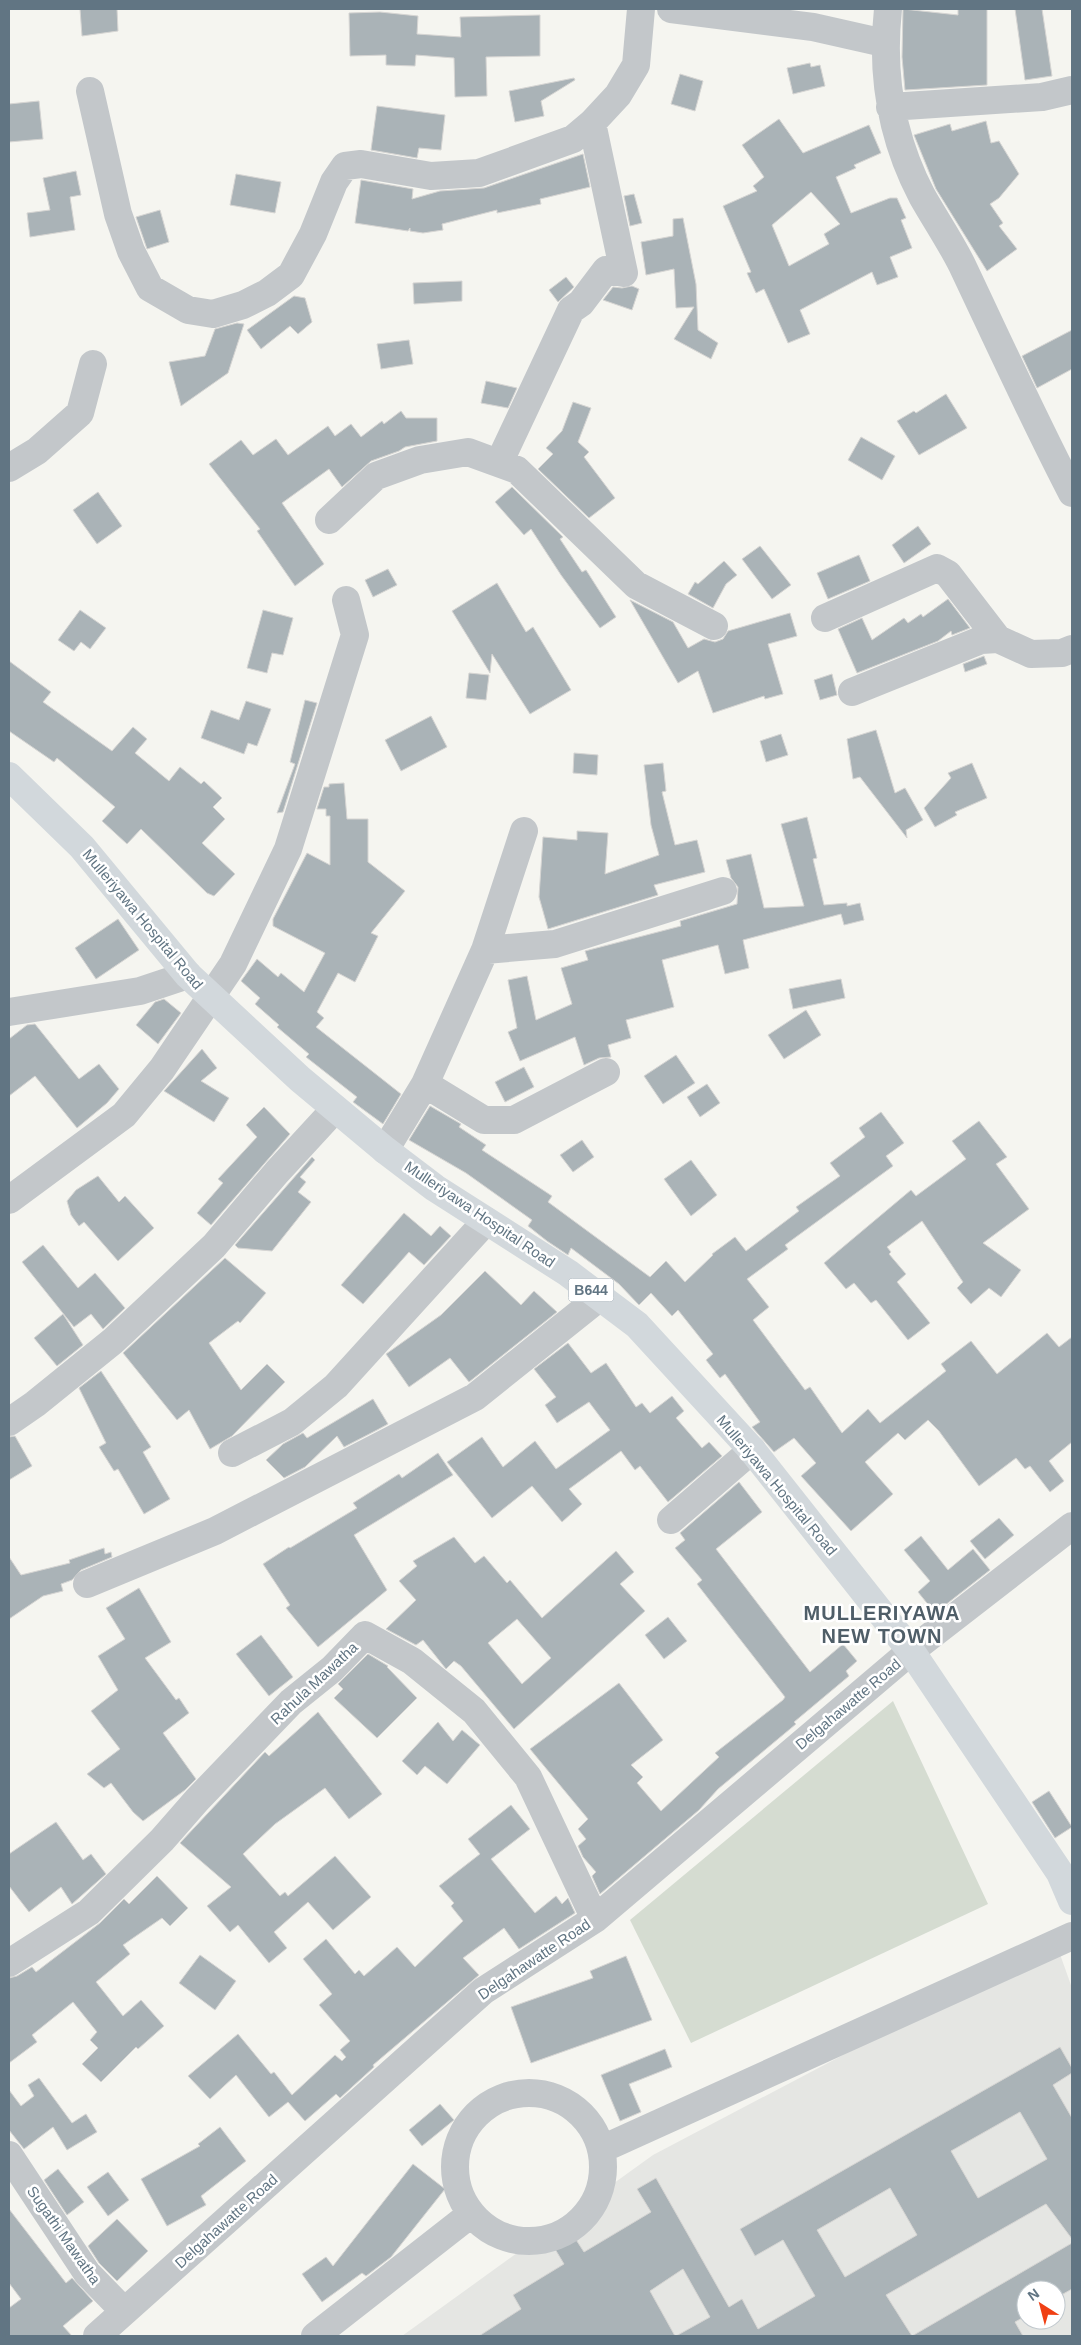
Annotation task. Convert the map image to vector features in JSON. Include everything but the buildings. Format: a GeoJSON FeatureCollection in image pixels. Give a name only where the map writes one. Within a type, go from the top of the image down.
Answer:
{"type":"FeatureCollection","features":[{"type":"Feature","properties":{"kind":"main road","name":"Mulleriyawa Hospital Road"},"geometry":{"type":"LineString","coordinates":[[9,776],[82,847],[188,975],[334,1109],[435,1188],[568,1272],[637,1325],[752,1450],[912,1651],[1060,1873],[1072,1901]]}},
{"type":"Feature","properties":{"kind":"street"},"geometry":{"type":"LineString","coordinates":[[90,91],[118,214],[131,252],[150,288],[188,310],[212,314],[243,305],[259,297],[291,275],[314,234],[334,182],[345,166],[361,164],[431,176],[478,173],[573,139],[592,123],[618,95],[636,65],[641,9]]}},
{"type":"Feature","properties":{"kind":"street"},"geometry":{"type":"LineString","coordinates":[[671,9],[813,27],[884,43]]}},
{"type":"Feature","properties":{"kind":"street"},"geometry":{"type":"LineString","coordinates":[[888,9],[884,43],[890,107],[901,150],[921,194],[960,262],[1026,402],[1072,493]]}},
{"type":"Feature","properties":{"kind":"street"},"geometry":{"type":"LineString","coordinates":[[890,107],[1042,97],[1072,90]]}},
{"type":"Feature","properties":{"kind":"street"},"geometry":{"type":"LineString","coordinates":[[499,464],[571,310],[581,303],[606,270],[624,273],[592,123]]}},
{"type":"Feature","properties":{"kind":"street"},"geometry":{"type":"LineString","coordinates":[[9,468],[37,451],[80,414],[93,364]]}},
{"type":"Feature","properties":{"kind":"street"},"geometry":{"type":"LineString","coordinates":[[329,520],[376,476],[420,460],[468,452],[517,470],[636,585],[714,626]]}},
{"type":"Feature","properties":{"kind":"street"},"geometry":{"type":"LineString","coordinates":[[825,618],[937,568],[948,574],[998,639]]}},
{"type":"Feature","properties":{"kind":"street"},"geometry":{"type":"LineString","coordinates":[[9,1200],[124,1115],[162,1069],[212,998],[233,964],[288,849],[355,635],[346,600]]}},
{"type":"Feature","properties":{"kind":"street"},"geometry":{"type":"LineString","coordinates":[[852,692],[981,640],[998,639],[1032,654],[1062,653],[1072,649]]}},
{"type":"Feature","properties":{"kind":"street"},"geometry":{"type":"LineString","coordinates":[[385,1150],[425,1084],[485,950],[524,830]]}},
{"type":"Feature","properties":{"kind":"street"},"geometry":{"type":"LineString","coordinates":[[485,950],[556,944],[723,892]]}},
{"type":"Feature","properties":{"kind":"street"},"geometry":{"type":"LineString","coordinates":[[9,1012],[140,991],[188,975]]}},
{"type":"Feature","properties":{"kind":"street"},"geometry":{"type":"LineString","coordinates":[[425,1084],[484,1120],[514,1120],[606,1072]]}},
{"type":"Feature","properties":{"kind":"street"},"geometry":{"type":"LineString","coordinates":[[9,1422],[35,1404],[113,1341],[214,1246],[334,1109]]}},
{"type":"Feature","properties":{"kind":"street"},"geometry":{"type":"LineString","coordinates":[[232,1452],[292,1422],[336,1386],[486,1221]]}},
{"type":"Feature","properties":{"kind":"street"},"geometry":{"type":"LineString","coordinates":[[87,1584],[216,1531],[475,1397],[600,1297]]}},
{"type":"Feature","properties":{"kind":"street"},"geometry":{"type":"LineString","coordinates":[[671,1520],[752,1450]]}},
{"type":"Feature","properties":{"kind":"street","name":"Delgahawatte Road"},"geometry":{"type":"LineString","coordinates":[[97,2336],[483,1991],[594,1919],[912,1651],[1072,1526]]}},
{"type":"Feature","properties":{"kind":"street","name":"Rahula Mawatha"},"geometry":{"type":"LineString","coordinates":[[9,1963],[89,1912],[162,1840],[196,1800],[291,1702],[332,1669],[365,1635],[412,1661],[474,1711],[528,1777],[594,1919]]}},
{"type":"Feature","properties":{"kind":"street"},"geometry":{"type":"LineString","coordinates":[[602,2149],[1072,1936]]}},
{"type":"Feature","properties":{"kind":"street"},"geometry":{"type":"LineString","coordinates":[[532,2092],[555,2097],[576,2109],[592,2127],[602,2149],[603,2174],[597,2198],[582,2218],[562,2233],[538,2241],[513,2239],[490,2230],[471,2214],[459,2193],[455,2170],[458,2145],[469,2124],[486,2107],[508,2096],[532,2092]]}},
{"type":"Feature","properties":{"kind":"street","name":"Sugathi Mawatha"},"geometry":{"type":"LineString","coordinates":[[9,2155],[87,2273],[124,2312]]}},
{"type":"Feature","properties":{"kind":"street"},"geometry":{"type":"LineString","coordinates":[[315,2336],[471,2214]]}},
{"type":"Feature","properties":{"kind":"shaded area"},"geometry":{"type":"Polygon","coordinates":[[[893,1701],[988,1904],[691,2043],[630,1920],[893,1701]]]}},
{"type":"Feature","properties":{"kind":"shaded area"},"geometry":{"type":"Polygon","coordinates":[[[1056,1943],[1072,1988],[1072,2336],[402,2336],[653,2155],[1056,1943]]]}},
{"type":"Feature","properties":{"kind":"district","name":"MULLERIYAWA NEW TOWN"},"geometry":{"type":"Point","coordinates":[882,1624]}}]}
